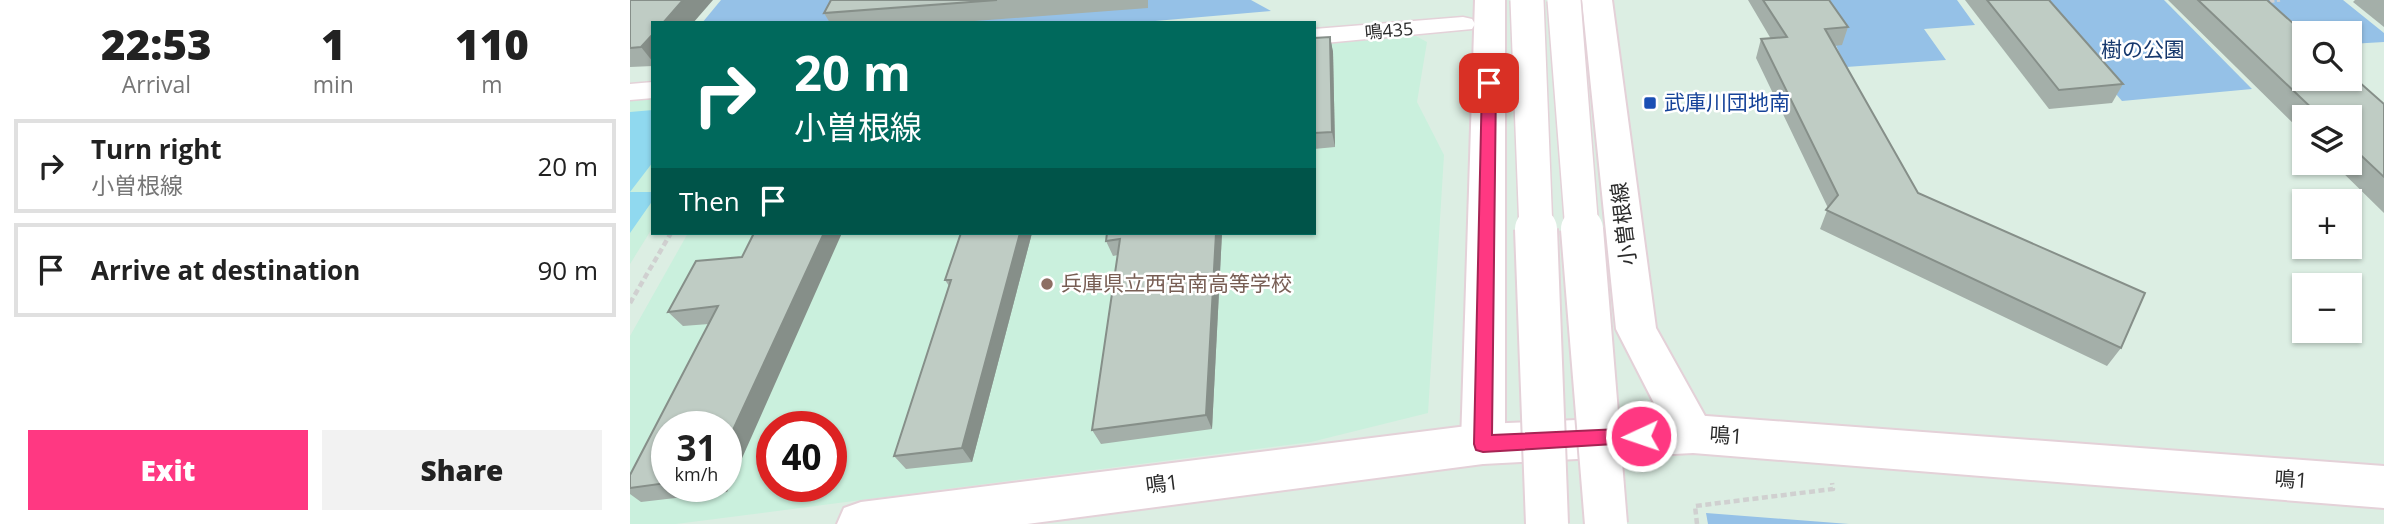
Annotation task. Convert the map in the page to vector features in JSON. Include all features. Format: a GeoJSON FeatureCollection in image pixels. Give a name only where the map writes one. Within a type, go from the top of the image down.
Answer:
{"type":"FeatureCollection","features":[{"type":"Feature","properties":{"kind":"street"},"geometry":{"type":"LineString","coordinates":[[1483,444],[1490,0]]}},
{"type":"Feature","properties":{"kind":"street"},"geometry":{"type":"LineString","coordinates":[[1527,0],[1546,524]]}},
{"type":"Feature","properties":{"kind":"street"},"geometry":{"type":"LineString","coordinates":[[1564,0],[1606,524]]}},
{"type":"Feature","properties":{"kind":"street","name":"小曽根線"},"geometry":{"type":"LineString","coordinates":[[1597,0],[1636,328],[1693,434]]}},
{"type":"Feature","properties":{"kind":"street","name":"鳴435"},"geometry":{"type":"LineString","coordinates":[[1316,37],[1463,24]]}},
{"type":"Feature","properties":{"kind":"street"},"geometry":{"type":"LineString","coordinates":[[630,92],[651,90]]}},
{"type":"Feature","properties":{"kind":"street","name":"鳴1"},"geometry":{"type":"LineString","coordinates":[[861,524],[1483,444],[1693,434],[2384,487]]}},
{"type":"Feature","properties":{"kind":"path"},"geometry":{"type":"LineString","coordinates":[[2256,2],[2280,0]]}},
{"type":"Feature","properties":{"kind":"path"},"geometry":{"type":"LineString","coordinates":[[630,303],[670,235]]}},
{"type":"Feature","properties":{"kind":"shaded area","name":"兵庫県立西宮南高等学校"},"geometry":{"type":"Polygon","coordinates":[[[1414,35],[1427,42],[1417,102],[1444,155],[1428,413],[1311,442],[847,502],[847,411],[756,411],[756,502],[846,502],[676,524],[630,524],[630,336],[687,235],[1316,235],[1316,44],[1414,35]]]}},
{"type":"Feature","properties":{"kind":"shaded area"},"geometry":{"type":"Polygon","coordinates":[[[651,96],[651,230],[630,264],[630,98],[651,96]]]}},
{"type":"Feature","properties":{"kind":"shaded area"},"geometry":{"type":"Polygon","coordinates":[[[651,110],[651,165],[630,192],[630,112],[651,110]]]}},
{"type":"Feature","properties":{"kind":"shaded area"},"geometry":{"type":"Polygon","coordinates":[[[630,192],[651,192],[651,203],[630,233],[630,192]]]}},
{"type":"Feature","properties":{"kind":"green space"},"geometry":{"type":"Polygon","coordinates":[[[721,0],[1251,0],[1271,11],[1155,21],[704,21],[721,0]]]}},
{"type":"Feature","properties":{"kind":"green space"},"geometry":{"type":"Polygon","coordinates":[[[1815,0],[1957,0],[1975,25],[1924,29],[1946,60],[1846,67],[1815,0]]]}},
{"type":"Feature","properties":{"kind":"green space","name":"樹の公園"},"geometry":{"type":"Polygon","coordinates":[[[2036,0],[2164,0],[2252,89],[2122,101],[2036,0]]]}},
{"type":"Feature","properties":{"kind":"green space"},"geometry":{"type":"Polygon","coordinates":[[[2241,0],[2343,0],[2384,33],[2384,42],[2362,43],[2362,21],[2292,21],[2292,37],[2241,0]]]}},
{"type":"Feature","properties":{"kind":"green space"},"geometry":{"type":"Polygon","coordinates":[[[1706,513],[1849,524],[1708,524],[1706,513]]]}},
{"type":"Feature","properties":{"kind":"building"},"geometry":{"type":"Polygon","coordinates":[[[630,0],[683,0],[665,21],[651,21],[651,36],[641,47],[630,48],[630,0]]]}},
{"type":"Feature","properties":{"kind":"building"},"geometry":{"type":"Polygon","coordinates":[[[831,0],[997,0],[824,13],[831,0]]]}},
{"type":"Feature","properties":{"kind":"building"},"geometry":{"type":"Polygon","coordinates":[[[1763,0],[1829,0],[1848,27],[1825,29],[1918,193],[2145,293],[2121,348],[1826,210],[1838,195],[1761,39],[1787,37],[1763,0]]]}},
{"type":"Feature","properties":{"kind":"building"},"geometry":{"type":"Polygon","coordinates":[[[1987,0],[2049,0],[2123,84],[2059,90],[1987,0]]]}},
{"type":"Feature","properties":{"kind":"building"},"geometry":{"type":"Polygon","coordinates":[[[2198,0],[2267,0],[2292,22],[2292,89],[2198,0]]]}},
{"type":"Feature","properties":{"kind":"building"},"geometry":{"type":"Polygon","coordinates":[[[1330,37],[1332,132],[1316,133],[1316,38],[1330,37]]]}},
{"type":"Feature","properties":{"kind":"building"},"geometry":{"type":"Polygon","coordinates":[[[2362,85],[2384,104],[2384,177],[2362,156],[2362,105],[2308,105],[2294,91],[2362,91],[2362,85]]]}},
{"type":"Feature","properties":{"kind":"building"},"geometry":{"type":"Polygon","coordinates":[[[753,235],[823,235],[742,411],[663,411],[718,306],[668,312],[696,261],[742,257],[753,235]]]}},
{"type":"Feature","properties":{"kind":"building"},"geometry":{"type":"Polygon","coordinates":[[[960,235],[1019,235],[962,448],[894,456],[951,280],[945,280],[960,235]]]}},
{"type":"Feature","properties":{"kind":"building"},"geometry":{"type":"Polygon","coordinates":[[[1107,235],[1216,235],[1206,415],[1092,430],[1120,239],[1106,241],[1107,235]]]}},
{"type":"Feature","properties":{"kind":"building"},"geometry":{"type":"Polygon","coordinates":[[[651,435],[651,485],[630,488],[630,475],[651,435]]]}},
{"type":"Feature","properties":{"kind":"place","name":"武庫川団地南"},"geometry":{"type":"Point","coordinates":[1650,103]}},
{"type":"Feature","properties":{"kind":"place","name":"兵庫県立西宮南高等学校"},"geometry":{"type":"Point","coordinates":[1047,284]}},
{"type":"Feature","properties":{"kind":"route"},"geometry":{"type":"LineString","coordinates":[[1489,83],[1483,444],[1641,436]]}}]}
